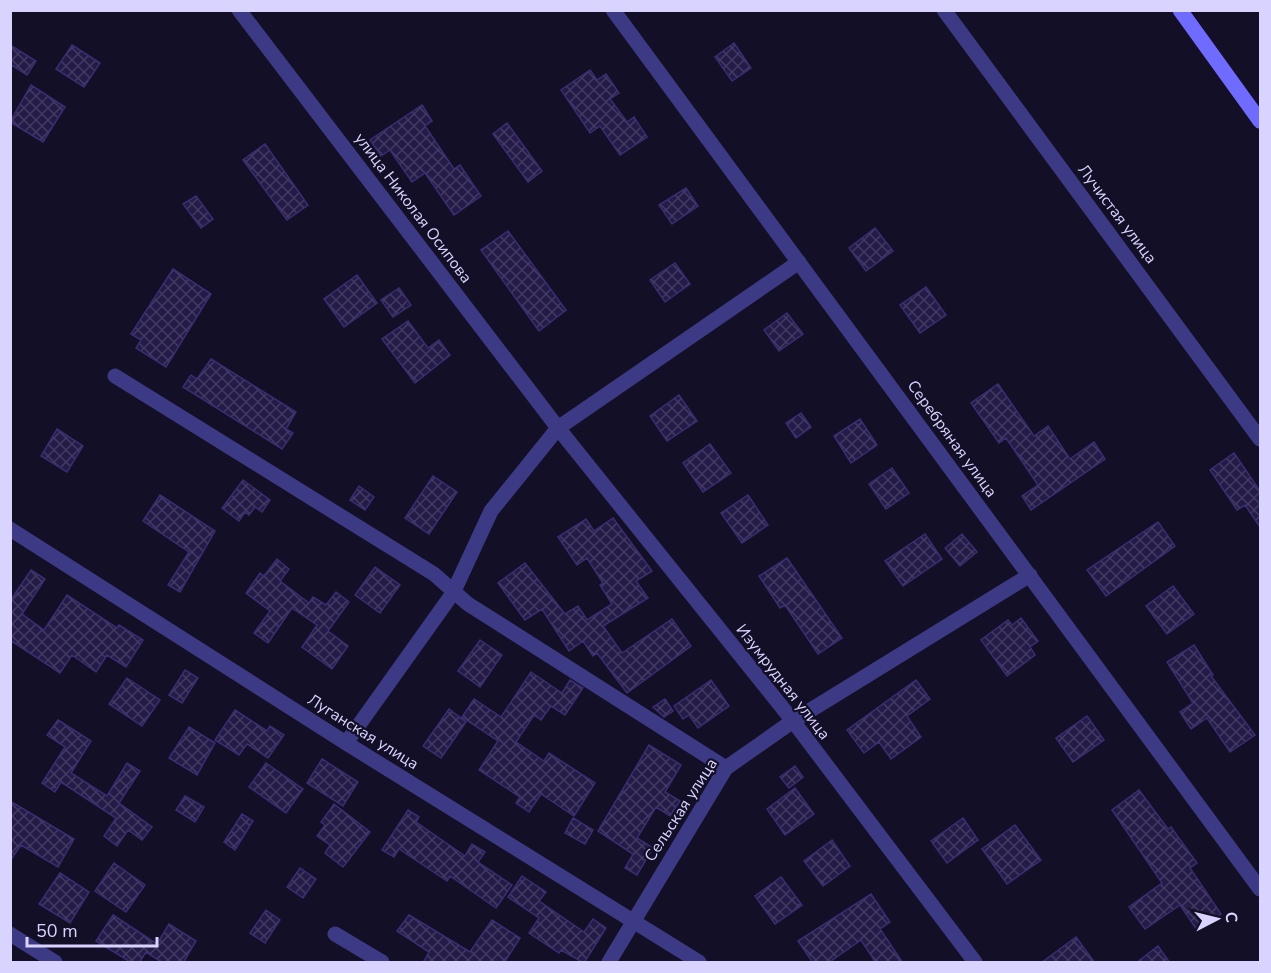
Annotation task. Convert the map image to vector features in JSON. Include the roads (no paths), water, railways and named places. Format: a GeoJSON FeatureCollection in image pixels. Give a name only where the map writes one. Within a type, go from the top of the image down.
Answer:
{"type":"FeatureCollection","features":[{"type":"Feature","properties":{"kind":"main road"},"geometry":{"type":"LineString","coordinates":[[1180,10],[1260,121]]}},
{"type":"Feature","properties":{"kind":"street","name":"улица Николая Осипова"},"geometry":{"type":"LineString","coordinates":[[239,10],[558,428]]}},
{"type":"Feature","properties":{"kind":"street","name":"Серебряная улица"},"geometry":{"type":"LineString","coordinates":[[614,10],[1260,889]]}},
{"type":"Feature","properties":{"kind":"street","name":"Лучистая улица"},"geometry":{"type":"LineString","coordinates":[[944,10],[1260,439]]}},
{"type":"Feature","properties":{"kind":"street"},"geometry":{"type":"LineString","coordinates":[[346,743],[453,593],[491,511],[558,428],[799,262]]}},
{"type":"Feature","properties":{"kind":"street"},"geometry":{"type":"LineString","coordinates":[[115,376],[434,574],[453,593],[726,768]]}},
{"type":"Feature","properties":{"kind":"street","name":"Изумрудная улица"},"geometry":{"type":"LineString","coordinates":[[558,428],[793,722],[975,963]]}},
{"type":"Feature","properties":{"kind":"street","name":"Луганская улица"},"geometry":{"type":"LineString","coordinates":[[10,529],[346,743],[699,963]]}},
{"type":"Feature","properties":{"kind":"street","name":"Сельская улица"},"geometry":{"type":"LineString","coordinates":[[609,963],[726,768],[793,722],[1030,575]]}},
{"type":"Feature","properties":{"kind":"street"},"geometry":{"type":"LineString","coordinates":[[10,934],[55,963]]}},
{"type":"Feature","properties":{"kind":"street"},"geometry":{"type":"LineString","coordinates":[[335,934],[382,963]]}}]}
